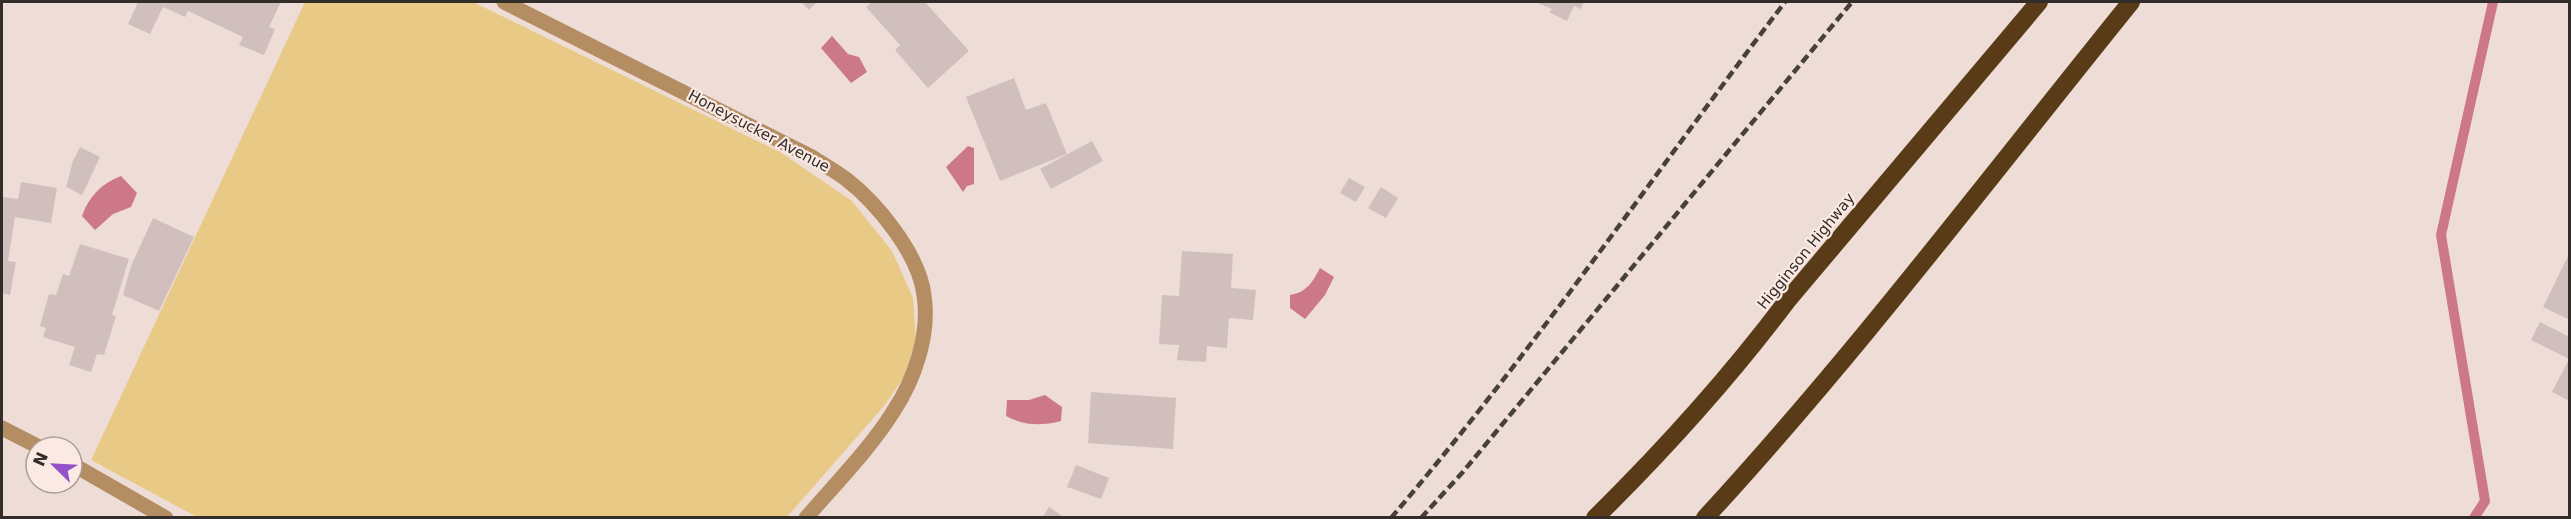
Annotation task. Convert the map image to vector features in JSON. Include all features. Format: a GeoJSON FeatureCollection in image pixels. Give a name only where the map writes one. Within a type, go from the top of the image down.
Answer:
{"type":"FeatureCollection","features":[{"type":"Feature","properties":{"kind":"highway","name":"Higginson Highway"},"geometry":{"type":"LineString","coordinates":[[1595,518],[1630,483],[1750,350],[1787,301],[2039,2]]}},
{"type":"Feature","properties":{"kind":"highway"},"geometry":{"type":"LineString","coordinates":[[1705,518],[1847,355],[2131,2]]}},
{"type":"Feature","properties":{"kind":"street","name":"Honeysucker Avenue"},"geometry":{"type":"LineString","coordinates":[[504,2],[812,157],[847,180],[880,212],[909,254],[924,293],[925,333],[912,374],[894,411],[864,452],[806,518]]}},
{"type":"Feature","properties":{"kind":"street"},"geometry":{"type":"LineString","coordinates":[[2,428],[24,439]]}},
{"type":"Feature","properties":{"kind":"street"},"geometry":{"type":"LineString","coordinates":[[84,471],[166,518]]}},
{"type":"Feature","properties":{"kind":"shaded area"},"geometry":{"type":"Polygon","coordinates":[[[305,2],[473,2],[780,152],[852,201],[892,251],[913,298],[916,340],[904,377],[884,406],[787,517],[197,517],[91,460],[305,2]]]}},
{"type":"Feature","properties":{"kind":"shaded area"},"geometry":{"type":"Polygon","coordinates":[[[832,36],[848,54],[859,57],[867,72],[851,83],[821,48],[832,36]]]}},
{"type":"Feature","properties":{"kind":"shaded area"},"geometry":{"type":"Polygon","coordinates":[[[968,146],[974,148],[974,184],[967,186],[963,192],[946,167],[968,146]]]}},
{"type":"Feature","properties":{"kind":"shaded area"},"geometry":{"type":"Polygon","coordinates":[[[121,176],[137,193],[131,207],[113,214],[95,230],[82,216],[88,202],[108,182],[121,176]]]}},
{"type":"Feature","properties":{"kind":"shaded area"},"geometry":{"type":"Polygon","coordinates":[[[1320,268],[1334,277],[1325,295],[1305,319],[1290,308],[1290,295],[1301,292],[1308,286],[1320,268]]]}},
{"type":"Feature","properties":{"kind":"shaded area"},"geometry":{"type":"Polygon","coordinates":[[[1045,395],[1062,407],[1061,421],[1033,424],[1006,416],[1007,400],[1029,400],[1045,395]]]}},
{"type":"Feature","properties":{"kind":"building"},"geometry":{"type":"Polygon","coordinates":[[[138,2],[281,2],[269,27],[275,29],[264,55],[239,45],[243,37],[188,11],[185,17],[163,7],[150,34],[128,24],[138,2]]]}},
{"type":"Feature","properties":{"kind":"building"},"geometry":{"type":"Polygon","coordinates":[[[801,2],[817,2],[809,10],[801,2]]]}},
{"type":"Feature","properties":{"kind":"building"},"geometry":{"type":"Polygon","coordinates":[[[872,2],[925,2],[969,51],[928,88],[895,50],[900,45],[866,7],[872,2]]]}},
{"type":"Feature","properties":{"kind":"building"},"geometry":{"type":"Polygon","coordinates":[[[1535,2],[1584,2],[1581,9],[1574,6],[1567,21],[1549,12],[1552,9],[1535,2]]]}},
{"type":"Feature","properties":{"kind":"building"},"geometry":{"type":"Polygon","coordinates":[[[1014,78],[1026,110],[1046,103],[1067,154],[1000,181],[966,97],[1014,78]]]}},
{"type":"Feature","properties":{"kind":"building"},"geometry":{"type":"Polygon","coordinates":[[[1092,141],[1103,161],[1051,189],[1040,169],[1092,141]]]}},
{"type":"Feature","properties":{"kind":"building"},"geometry":{"type":"Polygon","coordinates":[[[80,147],[100,157],[82,195],[66,187],[73,161],[80,147]]]}},
{"type":"Feature","properties":{"kind":"building"},"geometry":{"type":"Polygon","coordinates":[[[1349,178],[1365,187],[1356,202],[1340,193],[1349,178]]]}},
{"type":"Feature","properties":{"kind":"building"},"geometry":{"type":"Polygon","coordinates":[[[21,182],[57,188],[51,223],[15,217],[8,261],[16,262],[10,295],[2,293],[2,197],[18,199],[21,182]]]}},
{"type":"Feature","properties":{"kind":"building"},"geometry":{"type":"Polygon","coordinates":[[[1381,187],[1398,198],[1386,218],[1368,208],[1381,187]]]}},
{"type":"Feature","properties":{"kind":"building"},"geometry":{"type":"Polygon","coordinates":[[[153,218],[194,237],[159,311],[123,295],[131,266],[153,218]]]}},
{"type":"Feature","properties":{"kind":"building"},"geometry":{"type":"Polygon","coordinates":[[[80,244],[129,259],[112,315],[116,316],[104,355],[97,354],[91,372],[69,365],[75,347],[43,337],[46,328],[40,326],[49,294],[56,295],[63,274],[69,276],[80,244]]]}},
{"type":"Feature","properties":{"kind":"building"},"geometry":{"type":"Polygon","coordinates":[[[1182,251],[1233,254],[1231,288],[1256,290],[1253,320],[1229,318],[1227,348],[1207,346],[1206,362],[1177,360],[1179,345],[1159,344],[1162,295],[1179,296],[1182,251]]]}},
{"type":"Feature","properties":{"kind":"building"},"geometry":{"type":"Polygon","coordinates":[[[2570,252],[2570,320],[2543,307],[2570,252]]]}},
{"type":"Feature","properties":{"kind":"building"},"geometry":{"type":"Polygon","coordinates":[[[2540,322],[2570,337],[2570,401],[2552,392],[2569,359],[2531,340],[2540,322]]]}},
{"type":"Feature","properties":{"kind":"building"},"geometry":{"type":"Polygon","coordinates":[[[1091,392],[1176,398],[1173,449],[1088,443],[1091,392]]]}},
{"type":"Feature","properties":{"kind":"building"},"geometry":{"type":"Polygon","coordinates":[[[1076,465],[1109,478],[1101,499],[1067,487],[1076,465]]]}},
{"type":"Feature","properties":{"kind":"building"},"geometry":{"type":"Polygon","coordinates":[[[1049,507],[1065,518],[1042,518],[1049,507]]]}},
{"type":"Feature","properties":{"kind":"waterway"},"geometry":{"type":"LineString","coordinates":[[2474,518],[2485,501],[2441,235],[2493,2]]}},
{"type":"Feature","properties":{"kind":"railway"},"geometry":{"type":"LineString","coordinates":[[1391,518],[1443,456],[1543,328],[1785,2]]}},
{"type":"Feature","properties":{"kind":"railway"},"geometry":{"type":"LineString","coordinates":[[1421,518],[1462,473],[1852,2]]}}]}
